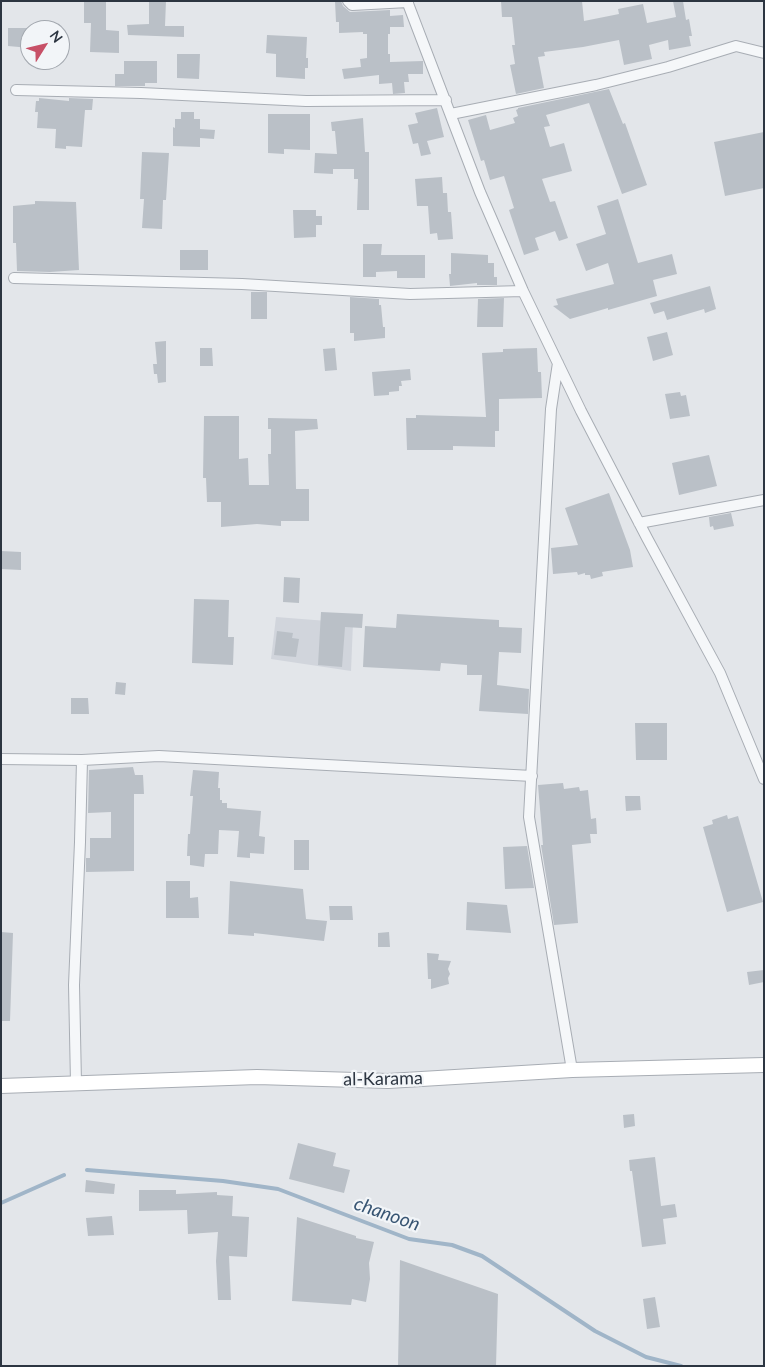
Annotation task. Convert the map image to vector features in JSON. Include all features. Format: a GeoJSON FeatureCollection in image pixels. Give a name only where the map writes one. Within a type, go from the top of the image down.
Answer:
{"type":"FeatureCollection","features":[{"type":"Feature","properties":{"kind":"main road","name":"al-Karama"},"geometry":{"type":"LineString","coordinates":[[1,1086],[256,1077],[388,1081],[572,1070],[764,1065]]}},
{"type":"Feature","properties":{"kind":"street"},"geometry":{"type":"LineString","coordinates":[[348,1],[352,6],[408,2],[480,192],[523,291],[581,411],[720,673],[764,780]]}},
{"type":"Feature","properties":{"kind":"street"},"geometry":{"type":"LineString","coordinates":[[451,114],[596,85],[668,67],[736,46],[764,52]]}},
{"type":"Feature","properties":{"kind":"street"},"geometry":{"type":"LineString","coordinates":[[16,90],[141,93],[306,101],[446,100]]}},
{"type":"Feature","properties":{"kind":"street"},"geometry":{"type":"LineString","coordinates":[[14,278],[242,284],[410,294],[523,291]]}},
{"type":"Feature","properties":{"kind":"street"},"geometry":{"type":"LineString","coordinates":[[558,363],[551,418],[529,816],[572,1070]]}},
{"type":"Feature","properties":{"kind":"street"},"geometry":{"type":"LineString","coordinates":[[639,523],[764,500]]}},
{"type":"Feature","properties":{"kind":"street"},"geometry":{"type":"LineString","coordinates":[[1,759],[82,760],[159,756],[532,776]]}},
{"type":"Feature","properties":{"kind":"street"},"geometry":{"type":"LineString","coordinates":[[76,1083],[74,985],[82,760]]}},
{"type":"Feature","properties":{"kind":"shaded area"},"geometry":{"type":"Polygon","coordinates":[[[276,617],[353,623],[351,671],[271,659],[276,617]]]}},
{"type":"Feature","properties":{"kind":"building"},"geometry":{"type":"Polygon","coordinates":[[[84,1],[106,1],[106,30],[119,31],[119,53],[90,52],[91,23],[84,23],[84,1]]]}},
{"type":"Feature","properties":{"kind":"building"},"geometry":{"type":"Polygon","coordinates":[[[149,1],[166,1],[165,26],[184,26],[184,37],[128,35],[127,25],[149,24],[149,1]]]}},
{"type":"Feature","properties":{"kind":"building"},"geometry":{"type":"Polygon","coordinates":[[[335,1],[341,1],[343,6],[350,12],[390,10],[390,16],[403,15],[404,27],[390,27],[390,34],[388,34],[390,62],[423,61],[423,74],[408,74],[409,82],[404,82],[405,93],[393,94],[392,83],[379,84],[379,75],[344,79],[342,69],[361,67],[360,59],[367,58],[367,34],[363,34],[363,32],[339,33],[339,22],[336,22],[335,1]]]}},
{"type":"Feature","properties":{"kind":"building"},"geometry":{"type":"Polygon","coordinates":[[[501,1],[582,1],[584,21],[619,14],[618,9],[643,4],[647,23],[676,17],[673,1],[683,1],[686,20],[689,19],[692,36],[689,36],[691,46],[669,50],[668,40],[649,45],[652,59],[624,65],[619,40],[544,52],[545,56],[538,57],[544,88],[516,94],[510,65],[515,64],[512,45],[515,45],[512,17],[502,17],[501,1]]]}},
{"type":"Feature","properties":{"kind":"building"},"geometry":{"type":"Polygon","coordinates":[[[8,28],[20,28],[20,47],[8,46],[8,28]]]}},
{"type":"Feature","properties":{"kind":"building"},"geometry":{"type":"Polygon","coordinates":[[[267,35],[307,37],[306,58],[308,58],[308,68],[305,68],[305,79],[276,77],[276,54],[266,53],[267,35]]]}},
{"type":"Feature","properties":{"kind":"building"},"geometry":{"type":"Polygon","coordinates":[[[177,54],[200,54],[199,79],[177,78],[177,54]]]}},
{"type":"Feature","properties":{"kind":"building"},"geometry":{"type":"Polygon","coordinates":[[[124,61],[157,61],[157,83],[145,83],[145,86],[115,86],[115,74],[124,74],[124,61]]]}},
{"type":"Feature","properties":{"kind":"building"},"geometry":{"type":"Polygon","coordinates":[[[609,89],[623,124],[625,123],[647,185],[622,194],[589,103],[546,115],[550,126],[544,127],[550,147],[564,143],[572,171],[542,179],[550,202],[555,201],[568,238],[559,241],[555,231],[535,238],[539,250],[524,255],[509,210],[514,208],[504,176],[490,180],[484,160],[481,161],[468,120],[486,115],[490,130],[515,123],[513,118],[518,116],[516,110],[518,108],[609,89]]]}},
{"type":"Feature","properties":{"kind":"building"},"geometry":{"type":"Polygon","coordinates":[[[39,98],[69,101],[69,98],[93,99],[92,110],[85,110],[82,147],[66,146],[66,149],[55,148],[56,129],[37,128],[38,112],[35,112],[36,101],[39,101],[39,98]]]}},
{"type":"Feature","properties":{"kind":"building"},"geometry":{"type":"Polygon","coordinates":[[[437,108],[444,137],[427,141],[431,154],[421,156],[418,143],[413,144],[408,125],[418,123],[415,113],[437,108]]]}},
{"type":"Feature","properties":{"kind":"building"},"geometry":{"type":"Polygon","coordinates":[[[181,112],[194,112],[194,119],[200,119],[200,129],[215,130],[214,139],[200,138],[200,147],[173,146],[173,127],[175,128],[175,119],[181,119],[181,112]]]}},
{"type":"Feature","properties":{"kind":"building"},"geometry":{"type":"Polygon","coordinates":[[[268,114],[310,114],[310,150],[284,149],[284,154],[268,153],[268,114]]]}},
{"type":"Feature","properties":{"kind":"building"},"geometry":{"type":"Polygon","coordinates":[[[363,118],[365,152],[369,152],[369,210],[357,210],[358,179],[354,179],[354,169],[333,169],[333,174],[314,173],[315,153],[337,154],[335,131],[332,131],[331,122],[363,118]]]}},
{"type":"Feature","properties":{"kind":"building"},"geometry":{"type":"Polygon","coordinates":[[[764,132],[764,188],[725,196],[714,142],[764,132]]]}},
{"type":"Feature","properties":{"kind":"building"},"geometry":{"type":"Polygon","coordinates":[[[142,152],[169,153],[166,200],[163,200],[162,229],[142,228],[144,199],[140,199],[142,152]]]}},
{"type":"Feature","properties":{"kind":"building"},"geometry":{"type":"Polygon","coordinates":[[[442,177],[443,193],[447,193],[448,212],[451,212],[453,239],[438,240],[437,233],[430,234],[428,206],[417,206],[415,179],[442,177]]]}},
{"type":"Feature","properties":{"kind":"building"},"geometry":{"type":"Polygon","coordinates":[[[618,199],[638,263],[672,254],[677,274],[653,280],[657,296],[570,319],[553,306],[558,305],[556,299],[614,284],[608,263],[586,271],[576,244],[606,234],[597,206],[618,199]]]}},
{"type":"Feature","properties":{"kind":"building"},"geometry":{"type":"Polygon","coordinates":[[[35,201],[76,202],[79,270],[50,272],[17,271],[16,243],[13,243],[13,206],[35,204],[35,201]]]}},
{"type":"Feature","properties":{"kind":"building"},"geometry":{"type":"Polygon","coordinates":[[[293,210],[316,210],[316,216],[322,216],[322,225],[316,225],[316,237],[294,238],[293,210]]]}},
{"type":"Feature","properties":{"kind":"building"},"geometry":{"type":"Polygon","coordinates":[[[363,244],[382,244],[381,255],[425,255],[425,278],[397,278],[397,271],[376,272],[376,277],[363,277],[363,244]]]}},
{"type":"Feature","properties":{"kind":"building"},"geometry":{"type":"Polygon","coordinates":[[[180,250],[208,250],[208,270],[180,270],[180,250]]]}},
{"type":"Feature","properties":{"kind":"building"},"geometry":{"type":"Polygon","coordinates":[[[451,253],[488,255],[488,263],[494,263],[494,277],[497,277],[497,285],[477,285],[477,283],[450,286],[451,253]]]}},
{"type":"Feature","properties":{"kind":"building"},"geometry":{"type":"Polygon","coordinates":[[[710,286],[716,309],[705,313],[704,309],[667,320],[664,311],[654,314],[650,303],[710,286]]]}},
{"type":"Feature","properties":{"kind":"building"},"geometry":{"type":"Polygon","coordinates":[[[251,292],[267,292],[267,319],[251,319],[251,292]]]}},
{"type":"Feature","properties":{"kind":"building"},"geometry":{"type":"Polygon","coordinates":[[[350,297],[379,299],[383,327],[385,327],[385,338],[354,341],[354,333],[350,333],[350,297]]]}},
{"type":"Feature","properties":{"kind":"building"},"geometry":{"type":"Polygon","coordinates":[[[504,298],[503,327],[477,327],[478,299],[504,298]]]}},
{"type":"Feature","properties":{"kind":"building"},"geometry":{"type":"Polygon","coordinates":[[[667,332],[673,355],[653,361],[647,337],[667,332]]]}},
{"type":"Feature","properties":{"kind":"building"},"geometry":{"type":"Polygon","coordinates":[[[166,341],[166,382],[158,383],[157,374],[154,374],[153,364],[157,364],[155,342],[166,341]]]}},
{"type":"Feature","properties":{"kind":"building"},"geometry":{"type":"Polygon","coordinates":[[[200,348],[212,348],[213,366],[200,366],[200,348]]]}},
{"type":"Feature","properties":{"kind":"building"},"geometry":{"type":"Polygon","coordinates":[[[335,348],[337,370],[325,371],[323,349],[335,348]]]}},
{"type":"Feature","properties":{"kind":"building"},"geometry":{"type":"Polygon","coordinates":[[[537,348],[538,372],[541,372],[542,398],[499,399],[499,431],[495,431],[495,447],[453,446],[453,450],[407,450],[406,418],[416,418],[416,415],[486,417],[482,353],[503,352],[503,349],[537,348]]]}},
{"type":"Feature","properties":{"kind":"building"},"geometry":{"type":"Polygon","coordinates":[[[410,369],[411,380],[401,381],[402,386],[399,386],[399,391],[389,392],[389,395],[374,396],[372,372],[410,369]]]}},
{"type":"Feature","properties":{"kind":"building"},"geometry":{"type":"Polygon","coordinates":[[[680,392],[681,396],[686,395],[690,416],[670,419],[665,394],[680,392]]]}},
{"type":"Feature","properties":{"kind":"building"},"geometry":{"type":"Polygon","coordinates":[[[204,416],[239,416],[239,459],[248,458],[249,485],[269,485],[268,454],[271,454],[271,429],[268,429],[268,418],[317,419],[318,429],[295,431],[296,489],[309,489],[309,521],[281,521],[281,526],[257,524],[221,527],[221,502],[207,502],[206,478],[203,478],[204,416]]]}},
{"type":"Feature","properties":{"kind":"building"},"geometry":{"type":"Polygon","coordinates":[[[709,455],[717,486],[679,495],[672,463],[709,455]]]}},
{"type":"Feature","properties":{"kind":"building"},"geometry":{"type":"Polygon","coordinates":[[[609,493],[630,550],[633,567],[602,572],[603,576],[591,579],[590,575],[585,575],[585,573],[578,575],[577,572],[553,574],[551,548],[578,545],[565,508],[609,493]]]}},
{"type":"Feature","properties":{"kind":"building"},"geometry":{"type":"Polygon","coordinates":[[[731,513],[734,526],[714,530],[713,526],[710,527],[709,517],[731,513]]]}},
{"type":"Feature","properties":{"kind":"building"},"geometry":{"type":"Polygon","coordinates":[[[1,551],[21,552],[21,570],[1,569],[1,551]]]}},
{"type":"Feature","properties":{"kind":"building"},"geometry":{"type":"Polygon","coordinates":[[[284,577],[300,578],[299,603],[283,602],[284,577]]]}},
{"type":"Feature","properties":{"kind":"building"},"geometry":{"type":"Polygon","coordinates":[[[194,599],[229,600],[228,637],[234,637],[233,665],[192,663],[194,599]]]}},
{"type":"Feature","properties":{"kind":"building"},"geometry":{"type":"Polygon","coordinates":[[[321,612],[363,614],[362,628],[345,627],[342,667],[318,665],[321,612]]]}},
{"type":"Feature","properties":{"kind":"building"},"geometry":{"type":"Polygon","coordinates":[[[397,614],[499,620],[499,627],[522,628],[521,653],[499,652],[497,685],[529,689],[528,714],[479,711],[482,675],[467,675],[467,665],[441,663],[440,671],[363,667],[365,626],[396,628],[397,614]]]}},
{"type":"Feature","properties":{"kind":"building"},"geometry":{"type":"Polygon","coordinates":[[[277,631],[293,633],[292,638],[299,639],[296,657],[274,655],[277,631]]]}},
{"type":"Feature","properties":{"kind":"building"},"geometry":{"type":"Polygon","coordinates":[[[116,682],[126,683],[125,695],[115,694],[116,682]]]}},
{"type":"Feature","properties":{"kind":"building"},"geometry":{"type":"Polygon","coordinates":[[[71,698],[88,698],[89,714],[71,714],[71,698]]]}},
{"type":"Feature","properties":{"kind":"building"},"geometry":{"type":"Polygon","coordinates":[[[635,723],[667,723],[667,760],[636,760],[635,723]]]}},
{"type":"Feature","properties":{"kind":"building"},"geometry":{"type":"Polygon","coordinates":[[[133,767],[135,775],[143,775],[144,794],[134,794],[134,871],[86,872],[86,858],[90,858],[90,838],[111,838],[111,812],[88,813],[89,770],[133,767]]]}},
{"type":"Feature","properties":{"kind":"building"},"geometry":{"type":"Polygon","coordinates":[[[193,770],[219,772],[218,788],[220,788],[220,800],[222,800],[222,803],[227,803],[227,808],[261,811],[259,836],[265,837],[264,854],[250,853],[250,858],[237,857],[239,831],[219,830],[218,854],[205,854],[204,867],[190,865],[190,856],[187,856],[193,796],[190,796],[193,770]]]}},
{"type":"Feature","properties":{"kind":"building"},"geometry":{"type":"Polygon","coordinates":[[[563,783],[564,789],[579,787],[580,791],[588,790],[591,819],[596,818],[597,834],[590,834],[591,843],[572,845],[578,923],[554,925],[541,845],[543,845],[538,785],[563,783]]]}},
{"type":"Feature","properties":{"kind":"building"},"geometry":{"type":"Polygon","coordinates":[[[625,796],[640,796],[641,810],[626,811],[625,796]]]}},
{"type":"Feature","properties":{"kind":"building"},"geometry":{"type":"Polygon","coordinates":[[[727,815],[728,819],[738,816],[763,902],[727,912],[703,827],[713,824],[712,820],[727,815]]]}},
{"type":"Feature","properties":{"kind":"building"},"geometry":{"type":"Polygon","coordinates":[[[294,840],[309,840],[309,870],[294,870],[294,840]]]}},
{"type":"Feature","properties":{"kind":"building"},"geometry":{"type":"Polygon","coordinates":[[[527,846],[534,888],[505,889],[503,847],[527,846]]]}},
{"type":"Feature","properties":{"kind":"building"},"geometry":{"type":"Polygon","coordinates":[[[166,881],[190,881],[190,898],[198,897],[199,918],[166,918],[166,881]]]}},
{"type":"Feature","properties":{"kind":"building"},"geometry":{"type":"Polygon","coordinates":[[[230,881],[303,889],[306,919],[327,921],[324,941],[254,933],[254,936],[228,934],[230,881]]]}},
{"type":"Feature","properties":{"kind":"building"},"geometry":{"type":"Polygon","coordinates":[[[467,902],[507,905],[511,933],[466,930],[467,902]]]}},
{"type":"Feature","properties":{"kind":"building"},"geometry":{"type":"Polygon","coordinates":[[[329,906],[352,906],[353,920],[330,920],[329,906]]]}},
{"type":"Feature","properties":{"kind":"building"},"geometry":{"type":"Polygon","coordinates":[[[1,932],[13,933],[10,1021],[1,1021],[1,932]]]}},
{"type":"Feature","properties":{"kind":"building"},"geometry":{"type":"Polygon","coordinates":[[[389,932],[390,947],[378,947],[378,933],[389,932]]]}},
{"type":"Feature","properties":{"kind":"building"},"geometry":{"type":"Polygon","coordinates":[[[427,953],[439,954],[438,960],[451,961],[448,969],[450,974],[448,978],[449,984],[431,989],[431,979],[428,979],[427,953]]]}},
{"type":"Feature","properties":{"kind":"building"},"geometry":{"type":"Polygon","coordinates":[[[764,970],[764,982],[749,985],[747,972],[764,970]]]}},
{"type":"Feature","properties":{"kind":"building"},"geometry":{"type":"Polygon","coordinates":[[[634,1114],[635,1126],[624,1128],[623,1115],[634,1114]]]}},
{"type":"Feature","properties":{"kind":"building"},"geometry":{"type":"Polygon","coordinates":[[[298,1143],[336,1153],[333,1166],[350,1170],[344,1193],[289,1179],[298,1143]]]}},
{"type":"Feature","properties":{"kind":"building"},"geometry":{"type":"Polygon","coordinates":[[[655,1157],[661,1206],[675,1204],[677,1217],[663,1219],[666,1244],[642,1247],[629,1160],[655,1157]]]}},
{"type":"Feature","properties":{"kind":"building"},"geometry":{"type":"Polygon","coordinates":[[[86,1180],[115,1184],[114,1194],[85,1192],[86,1180]]]}},
{"type":"Feature","properties":{"kind":"building"},"geometry":{"type":"Polygon","coordinates":[[[139,1190],[176,1190],[176,1194],[217,1192],[217,1195],[233,1196],[232,1216],[249,1217],[247,1257],[229,1256],[231,1300],[218,1300],[216,1261],[218,1232],[188,1234],[187,1210],[139,1211],[139,1190]]]}},
{"type":"Feature","properties":{"kind":"building"},"geometry":{"type":"Polygon","coordinates":[[[112,1216],[114,1235],[88,1236],[86,1218],[112,1216]]]}},
{"type":"Feature","properties":{"kind":"building"},"geometry":{"type":"Polygon","coordinates":[[[297,1217],[356,1236],[356,1238],[374,1242],[369,1263],[370,1279],[366,1302],[352,1299],[351,1305],[292,1301],[297,1217]]]}},
{"type":"Feature","properties":{"kind":"building"},"geometry":{"type":"Polygon","coordinates":[[[400,1260],[498,1294],[496,1366],[398,1366],[400,1260]]]}},
{"type":"Feature","properties":{"kind":"building"},"geometry":{"type":"Polygon","coordinates":[[[655,1297],[660,1327],[647,1329],[643,1299],[655,1297]]]}},
{"type":"Feature","properties":{"kind":"waterway","name":"chanoon"},"geometry":{"type":"LineString","coordinates":[[87,1170],[223,1181],[278,1189],[409,1239],[452,1245],[482,1256],[595,1331],[646,1357],[681,1366]]}},
{"type":"Feature","properties":{"kind":"waterway","name":"chanoon"},"geometry":{"type":"LineString","coordinates":[[1,1203],[64,1175]]}}]}
